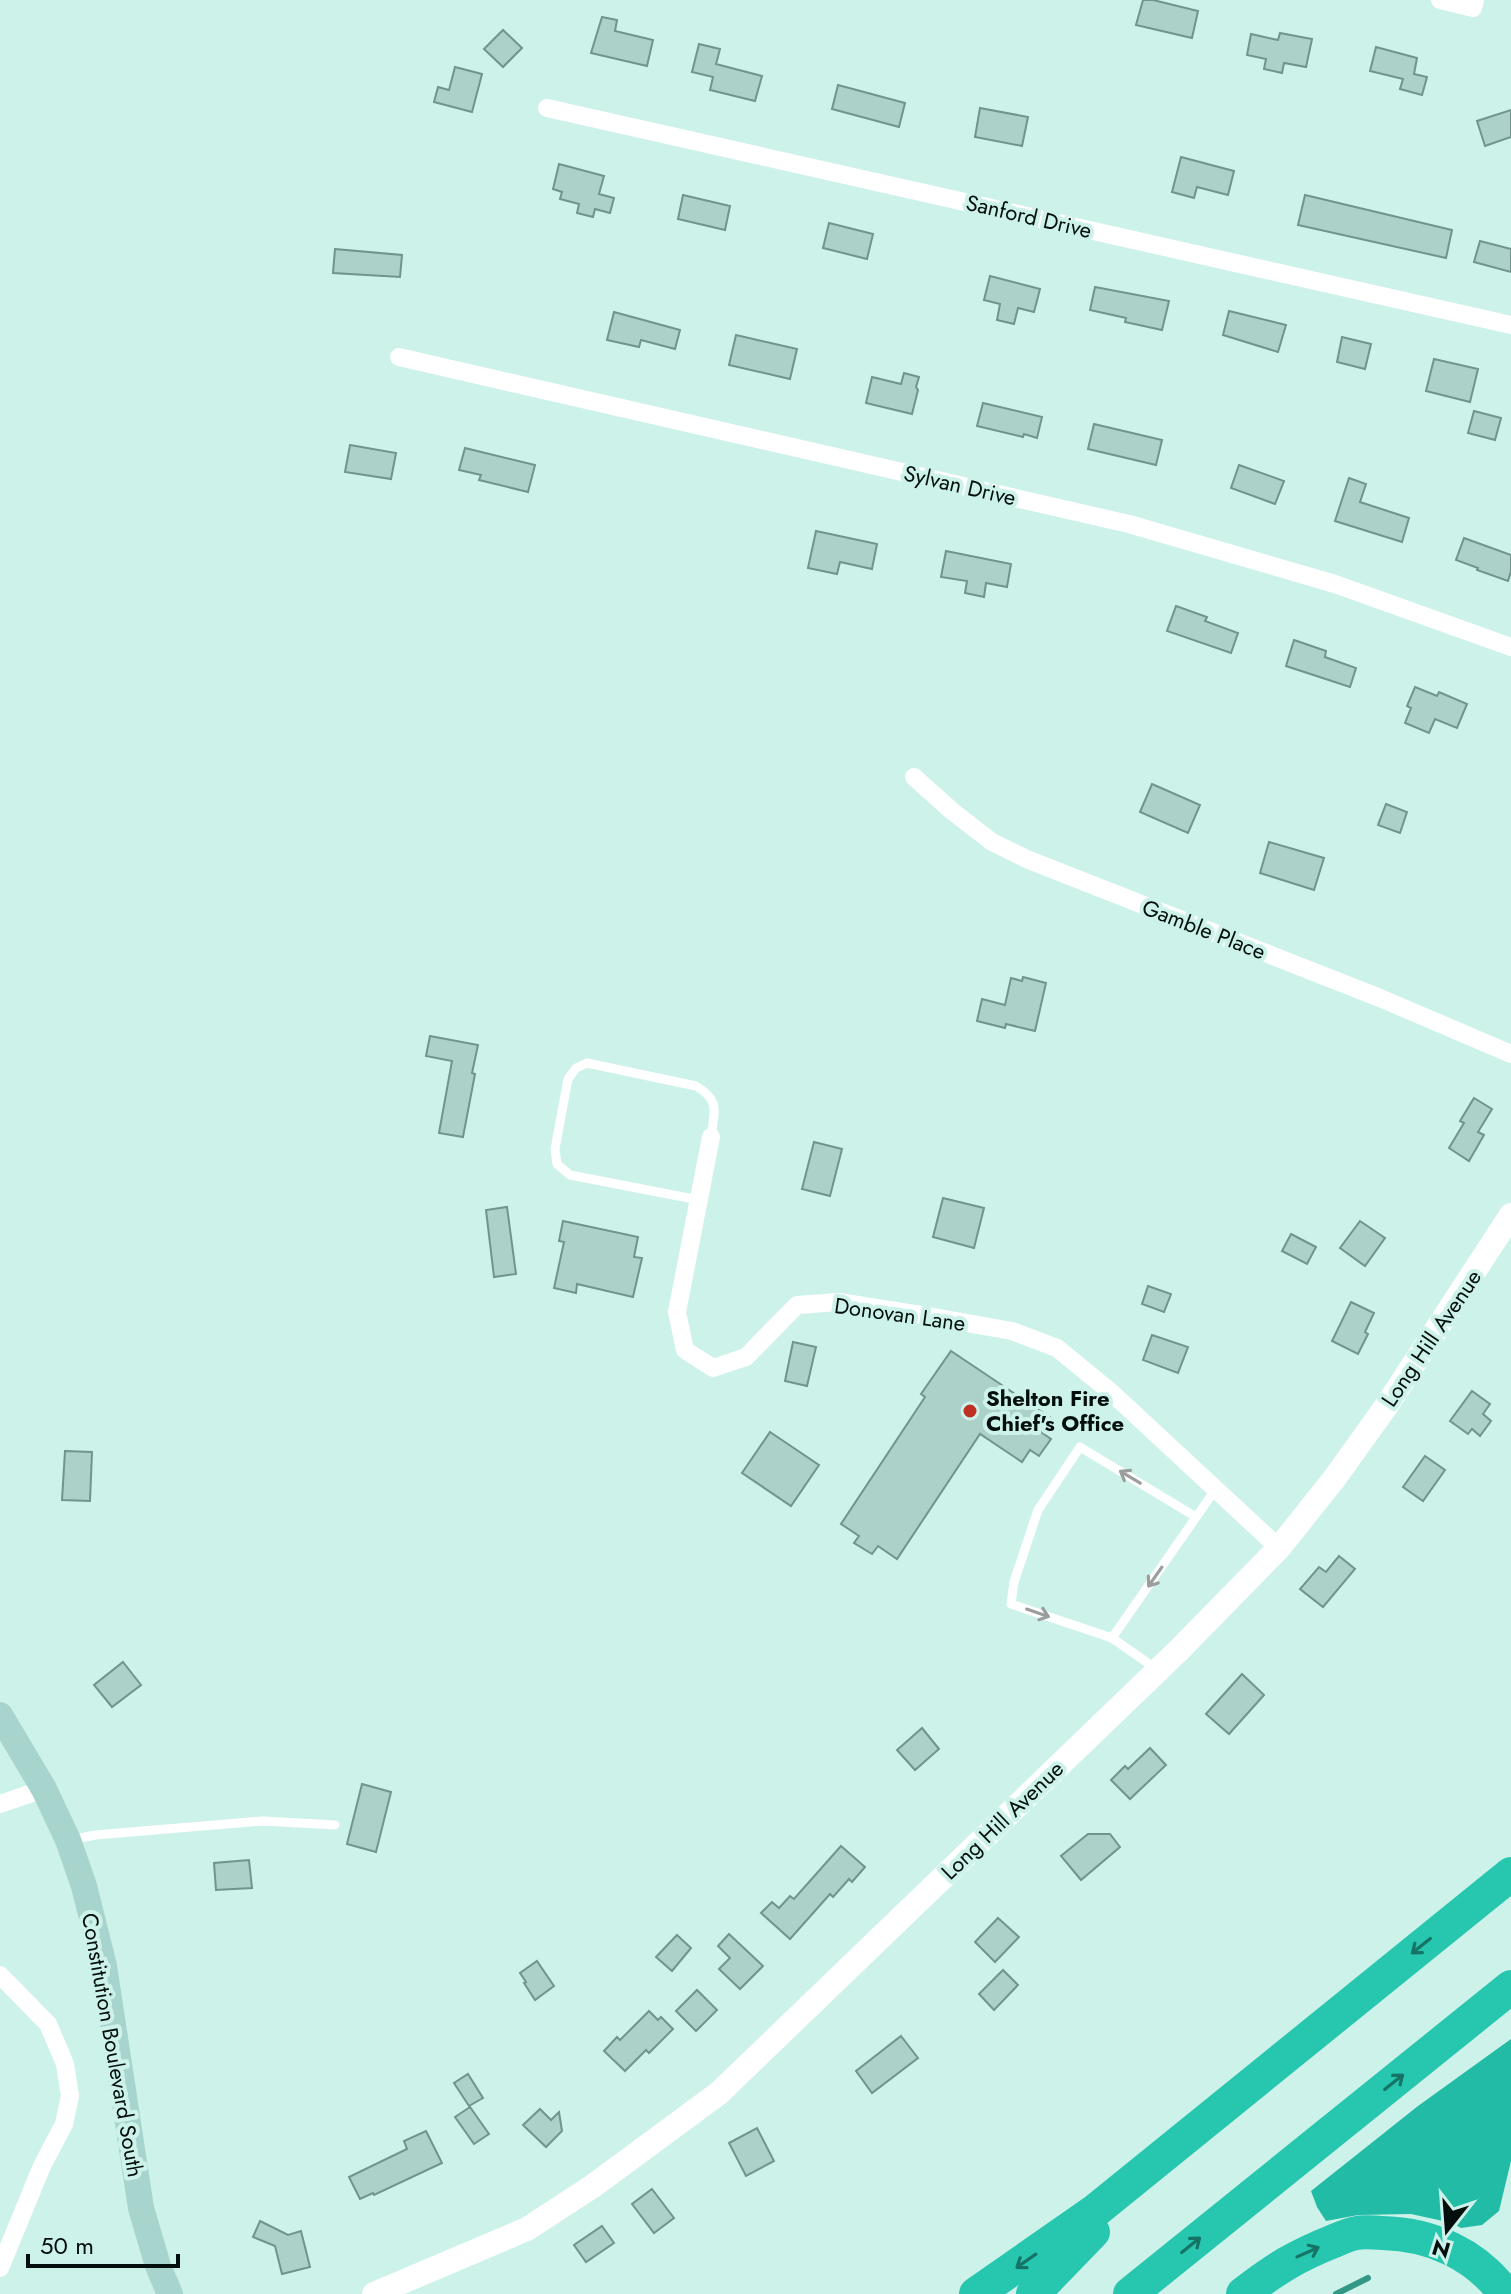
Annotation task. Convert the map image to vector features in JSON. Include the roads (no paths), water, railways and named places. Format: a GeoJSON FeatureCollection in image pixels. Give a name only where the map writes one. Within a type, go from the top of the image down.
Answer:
{"type":"FeatureCollection","features":[{"type":"Feature","properties":{"kind":"highway"},"geometry":{"type":"LineString","coordinates":[[976,2294],[1095,2211],[1511,1874]]}},
{"type":"Feature","properties":{"kind":"highway"},"geometry":{"type":"LineString","coordinates":[[1130,2294],[1511,1987]]}},
{"type":"Feature","properties":{"kind":"highway"},"geometry":{"type":"LineString","coordinates":[[1033,2294],[1103,2222],[1241,2091]]}},
{"type":"Feature","properties":{"kind":"highway"},"geometry":{"type":"LineString","coordinates":[[1243,2294],[1280,2266],[1356,2233],[1400,2233],[1440,2242],[1474,2262],[1505,2294]]}},
{"type":"Feature","properties":{"kind":"main road","name":"Constitution Boulevard South"},"geometry":{"type":"LineString","coordinates":[[0,1715],[44,1789],[68,1840],[84,1886],[104,1966],[141,2208],[158,2266],[170,2294]]}},
{"type":"Feature","properties":{"kind":"street"},"geometry":{"type":"LineString","coordinates":[[1440,0],[1473,8],[1475,0]]}},
{"type":"Feature","properties":{"kind":"street","name":"Sanford Drive"},"geometry":{"type":"LineString","coordinates":[[547,108],[1511,325]]}},
{"type":"Feature","properties":{"kind":"street","name":"Sylvan Drive"},"geometry":{"type":"LineString","coordinates":[[399,357],[1129,524],[1335,584],[1511,647]]}},
{"type":"Feature","properties":{"kind":"street","name":"Gamble Place"},"geometry":{"type":"LineString","coordinates":[[914,777],[992,842],[1029,860],[1380,998],[1511,1054]]}},
{"type":"Feature","properties":{"kind":"street","name":"Donovan Lane"},"geometry":{"type":"LineString","coordinates":[[711,1137],[677,1312],[685,1350],[713,1368],[746,1357],[797,1305],[839,1302],[1012,1331],[1057,1348],[1112,1393],[1279,1548]]}},
{"type":"Feature","properties":{"kind":"street","name":"Long Hill Avenue"},"geometry":{"type":"LineString","coordinates":[[374,2294],[527,2229],[593,2186],[719,2093],[1158,1670],[1279,1548],[1387,1405],[1511,1215]]}},
{"type":"Feature","properties":{"kind":"street"},"geometry":{"type":"LineString","coordinates":[[0,1804],[44,1789]]}},
{"type":"Feature","properties":{"kind":"street"},"geometry":{"type":"LineString","coordinates":[[0,1975],[48,2024],[65,2064],[70,2096],[64,2124],[42,2166],[0,2268]]}},
{"type":"Feature","properties":{"kind":"lane"},"geometry":{"type":"LineString","coordinates":[[699,1200],[570,1175],[557,1164],[555,1149],[568,1079],[576,1068],[587,1063],[696,1086],[711,1094],[715,1105],[711,1137]]}},
{"type":"Feature","properties":{"kind":"lane"},"geometry":{"type":"LineString","coordinates":[[1158,1670],[1112,1638],[1011,1604],[1014,1582],[1038,1510],[1080,1447],[1196,1517]]}},
{"type":"Feature","properties":{"kind":"lane"},"geometry":{"type":"LineString","coordinates":[[1112,1638],[1215,1490]]}},
{"type":"Feature","properties":{"kind":"lane"},"geometry":{"type":"LineString","coordinates":[[68,1840],[263,1821],[335,1825]]}},
{"type":"Feature","properties":{"kind":"waterway"},"geometry":{"type":"LineString","coordinates":[[1336,2294],[1368,2278]]}},
{"type":"Feature","properties":{"kind":"place","name":"Shelton Fire Chief's Office"},"geometry":{"type":"Point","coordinates":[970,1411]}}]}
